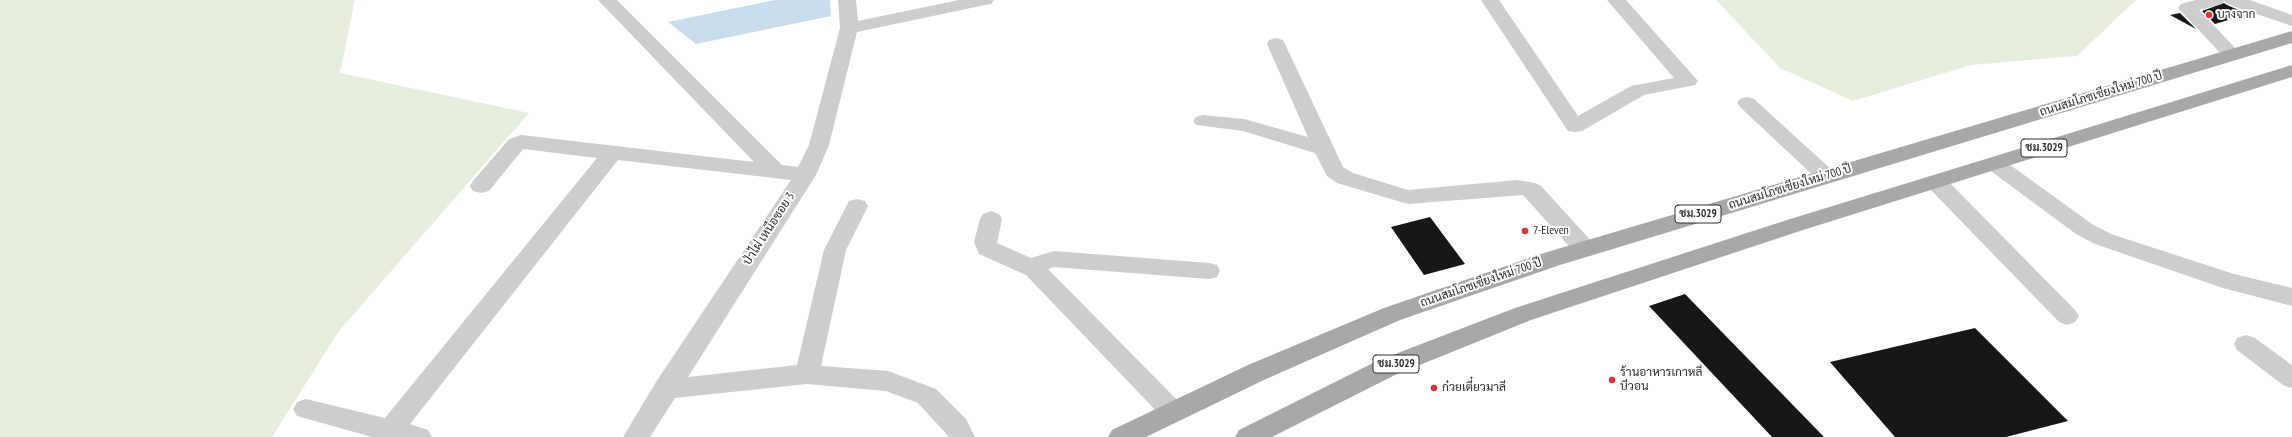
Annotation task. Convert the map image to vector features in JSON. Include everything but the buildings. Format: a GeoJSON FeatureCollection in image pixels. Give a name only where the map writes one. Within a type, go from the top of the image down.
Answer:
{"type":"FeatureCollection","features":[{"type":"Feature","properties":{"kind":"main road","name":"ถนนสมโภชเชียงใหม่ 700 ปี"},"geometry":{"type":"LineString","coordinates":[[1121,437],[1257,372],[1392,314],[1585,249],[2292,37]]}},
{"type":"Feature","properties":{"kind":"main road","name":"ชม.3029"},"geometry":{"type":"LineString","coordinates":[[1248,437],[1386,368],[1523,314],[1681,261],[2292,72]]}},
{"type":"Feature","properties":{"kind":"street"},"geometry":{"type":"LineString","coordinates":[[607,0],[775,171]]}},
{"type":"Feature","properties":{"kind":"street","name":"ป่าไผ่ เหนือซอย 3"},"geometry":{"type":"LineString","coordinates":[[636,437],[665,389],[805,174],[819,145],[849,28],[847,0]]}},
{"type":"Feature","properties":{"kind":"street"},"geometry":{"type":"LineString","coordinates":[[849,28],[985,0]]}},
{"type":"Feature","properties":{"kind":"street"},"geometry":{"type":"LineString","coordinates":[[1490,0],[1575,126],[1638,90],[1688,81],[1616,0]]}},
{"type":"Feature","properties":{"kind":"street"},"geometry":{"type":"LineString","coordinates":[[2216,0],[2187,8],[2232,54]]}},
{"type":"Feature","properties":{"kind":"street"},"geometry":{"type":"LineString","coordinates":[[2232,0],[2292,22]]}},
{"type":"Feature","properties":{"kind":"street"},"geometry":{"type":"LineString","coordinates":[[1276,44],[1334,171],[1345,178],[1397,195],[1408,197],[1517,187],[1527,188],[1533,191],[1585,249]]}},
{"type":"Feature","properties":{"kind":"street"},"geometry":{"type":"LineString","coordinates":[[1747,103],[1826,176]]}},
{"type":"Feature","properties":{"kind":"street"},"geometry":{"type":"LineString","coordinates":[[1203,121],[1244,125],[1323,148]]}},
{"type":"Feature","properties":{"kind":"street"},"geometry":{"type":"LineString","coordinates":[[482,186],[516,144],[521,142],[805,174]]}},
{"type":"Feature","properties":{"kind":"street"},"geometry":{"type":"LineString","coordinates":[[387,433],[612,153]]}},
{"type":"Feature","properties":{"kind":"street"},"geometry":{"type":"LineString","coordinates":[[2002,161],[2095,221],[2121,234],[2222,266],[2292,283]]}},
{"type":"Feature","properties":{"kind":"street"},"geometry":{"type":"LineString","coordinates":[[2002,161],[2084,229],[2103,239],[2231,282],[2292,297]]}},
{"type":"Feature","properties":{"kind":"street"},"geometry":{"type":"LineString","coordinates":[[1936,182],[2067,316]]}},
{"type":"Feature","properties":{"kind":"street"},"geometry":{"type":"LineString","coordinates":[[807,374],[835,250],[857,206]]}},
{"type":"Feature","properties":{"kind":"street"},"geometry":{"type":"LineString","coordinates":[[991,219],[985,242],[988,248],[1034,269],[1173,412]]}},
{"type":"Feature","properties":{"kind":"street"},"geometry":{"type":"LineString","coordinates":[[1034,269],[1042,262],[1054,259],[1209,271]]}},
{"type":"Feature","properties":{"kind":"street"},"geometry":{"type":"LineString","coordinates":[[2246,344],[2292,378]]}},
{"type":"Feature","properties":{"kind":"street"},"geometry":{"type":"LineString","coordinates":[[665,389],[807,374],[888,381],[927,396],[957,426],[962,437]]}},
{"type":"Feature","properties":{"kind":"street"},"geometry":{"type":"LineString","coordinates":[[306,409],[387,433],[419,437]]}},
{"type":"Feature","properties":{"kind":"green space"},"geometry":{"type":"Polygon","coordinates":[[[0,0],[355,0],[340,73],[529,113],[339,331],[272,437],[0,437],[0,0]]]}},
{"type":"Feature","properties":{"kind":"green space"},"geometry":{"type":"Polygon","coordinates":[[[1716,0],[2136,0],[2077,56],[1971,65],[1853,101],[1780,68],[1716,0]]]}},
{"type":"Feature","properties":{"kind":"water"},"geometry":{"type":"Polygon","coordinates":[[[775,0],[830,0],[831,16],[696,44],[668,22],[775,0]]]}},
{"type":"Feature","properties":{"kind":"place","name":"บางจาก"},"geometry":{"type":"Point","coordinates":[2209,15]}},
{"type":"Feature","properties":{"kind":"place","name":"7-Eleven"},"geometry":{"type":"Point","coordinates":[1525,231]}},
{"type":"Feature","properties":{"kind":"place","name":"ร้านอาหารเกาหลี บีวอน"},"geometry":{"type":"Point","coordinates":[1612,380]}},
{"type":"Feature","properties":{"kind":"place","name":"ก๋วยเตี๋ยวมาลี"},"geometry":{"type":"Point","coordinates":[1434,388]}}]}
